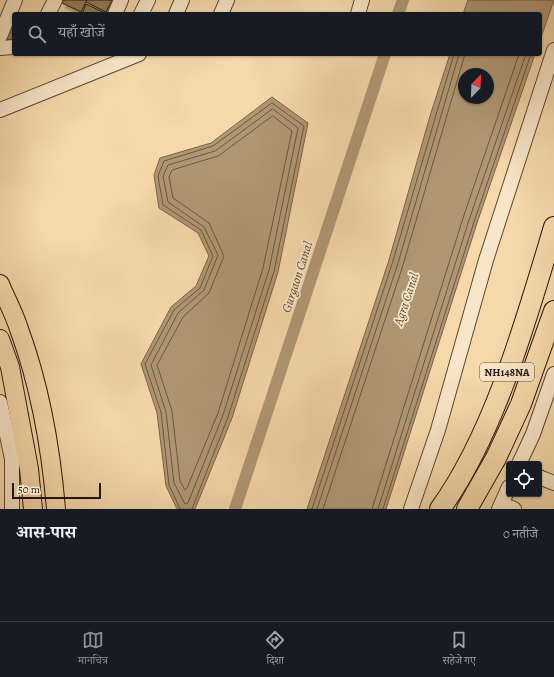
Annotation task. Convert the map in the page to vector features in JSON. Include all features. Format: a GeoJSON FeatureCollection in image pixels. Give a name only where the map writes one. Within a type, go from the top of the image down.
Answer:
{"type":"FeatureCollection","features":[{"type":"Feature","properties":{"kind":"highway","name":"NH148NA"},"geometry":{"type":"LineString","coordinates":[[440,509],[448,498],[476,447],[499,394],[535,290],[554,227]]}},
{"type":"Feature","properties":{"kind":"highway","name":"NH148NA"},"geometry":{"type":"LineString","coordinates":[[467,509],[496,458],[521,404],[554,311]]}},
{"type":"Feature","properties":{"kind":"main road"},"geometry":{"type":"LineString","coordinates":[[0,284],[19,329],[36,388],[53,474],[56,509]]}},
{"type":"Feature","properties":{"kind":"main road"},"geometry":{"type":"LineString","coordinates":[[0,339],[10,367],[30,469],[33,509]]}},
{"type":"Feature","properties":{"kind":"street"},"geometry":{"type":"LineString","coordinates":[[49,12],[55,0]]}},
{"type":"Feature","properties":{"kind":"street"},"geometry":{"type":"LineString","coordinates":[[116,12],[121,0]]}},
{"type":"Feature","properties":{"kind":"street"},"geometry":{"type":"LineString","coordinates":[[142,12],[148,0]]}},
{"type":"Feature","properties":{"kind":"street"},"geometry":{"type":"LineString","coordinates":[[177,12],[182,0]]}},
{"type":"Feature","properties":{"kind":"street"},"geometry":{"type":"LineString","coordinates":[[222,12],[227,0]]}},
{"type":"Feature","properties":{"kind":"street"},"geometry":{"type":"LineString","coordinates":[[359,12],[362,0]]}},
{"type":"Feature","properties":{"kind":"street"},"geometry":{"type":"LineString","coordinates":[[0,36],[13,1]]}},
{"type":"Feature","properties":{"kind":"street"},"geometry":{"type":"LineString","coordinates":[[0,48],[12,47]]}},
{"type":"Feature","properties":{"kind":"street"},"geometry":{"type":"LineString","coordinates":[[411,509],[438,430],[486,260],[554,50]]}},
{"type":"Feature","properties":{"kind":"street"},"geometry":{"type":"LineString","coordinates":[[0,110],[134,56]]}},
{"type":"Feature","properties":{"kind":"street"},"geometry":{"type":"LineString","coordinates":[[520,461],[533,434],[554,374]]}},
{"type":"Feature","properties":{"kind":"street"},"geometry":{"type":"LineString","coordinates":[[0,402],[12,459],[12,509]]}},
{"type":"Feature","properties":{"kind":"street"},"geometry":{"type":"LineString","coordinates":[[542,478],[554,483]]}},
{"type":"Feature","properties":{"kind":"street"},"geometry":{"type":"LineString","coordinates":[[507,508],[508,497]]}},
{"type":"Feature","properties":{"kind":"water"},"geometry":{"type":"Polygon","coordinates":[[[468,0],[554,0],[542,34],[542,12],[464,12],[468,0]]]}},
{"type":"Feature","properties":{"kind":"water","name":"Agra Canal"},"geometry":{"type":"Polygon","coordinates":[[[449,56],[534,56],[477,223],[386,509],[307,509],[389,260],[430,116],[449,56]]]}},
{"type":"Feature","properties":{"kind":"water"},"geometry":{"type":"Polygon","coordinates":[[[272,97],[308,123],[278,272],[232,418],[195,509],[177,509],[166,486],[157,413],[141,364],[171,307],[196,286],[209,256],[198,233],[159,208],[154,175],[160,158],[211,143],[272,97]]]}},
{"type":"Feature","properties":{"kind":"building"},"geometry":{"type":"Polygon","coordinates":[[[64,0],[87,0],[81,12],[62,3],[64,0]]]}},
{"type":"Feature","properties":{"kind":"building"},"geometry":{"type":"Polygon","coordinates":[[[87,0],[112,0],[106,12],[86,2],[87,0]]]}},
{"type":"Feature","properties":{"kind":"building"},"geometry":{"type":"Polygon","coordinates":[[[86,4],[103,12],[83,12],[86,4]]]}},
{"type":"Feature","properties":{"kind":"building"},"geometry":{"type":"Polygon","coordinates":[[[12,24],[12,41],[5,38],[12,24]]]}},
{"type":"Feature","properties":{"kind":"waterway","name":"Gurgaon Canal"},"geometry":{"type":"LineString","coordinates":[[399,12],[403,0]]}},
{"type":"Feature","properties":{"kind":"waterway","name":"Gurgaon Canal"},"geometry":{"type":"LineString","coordinates":[[235,509],[384,56]]}}]}
